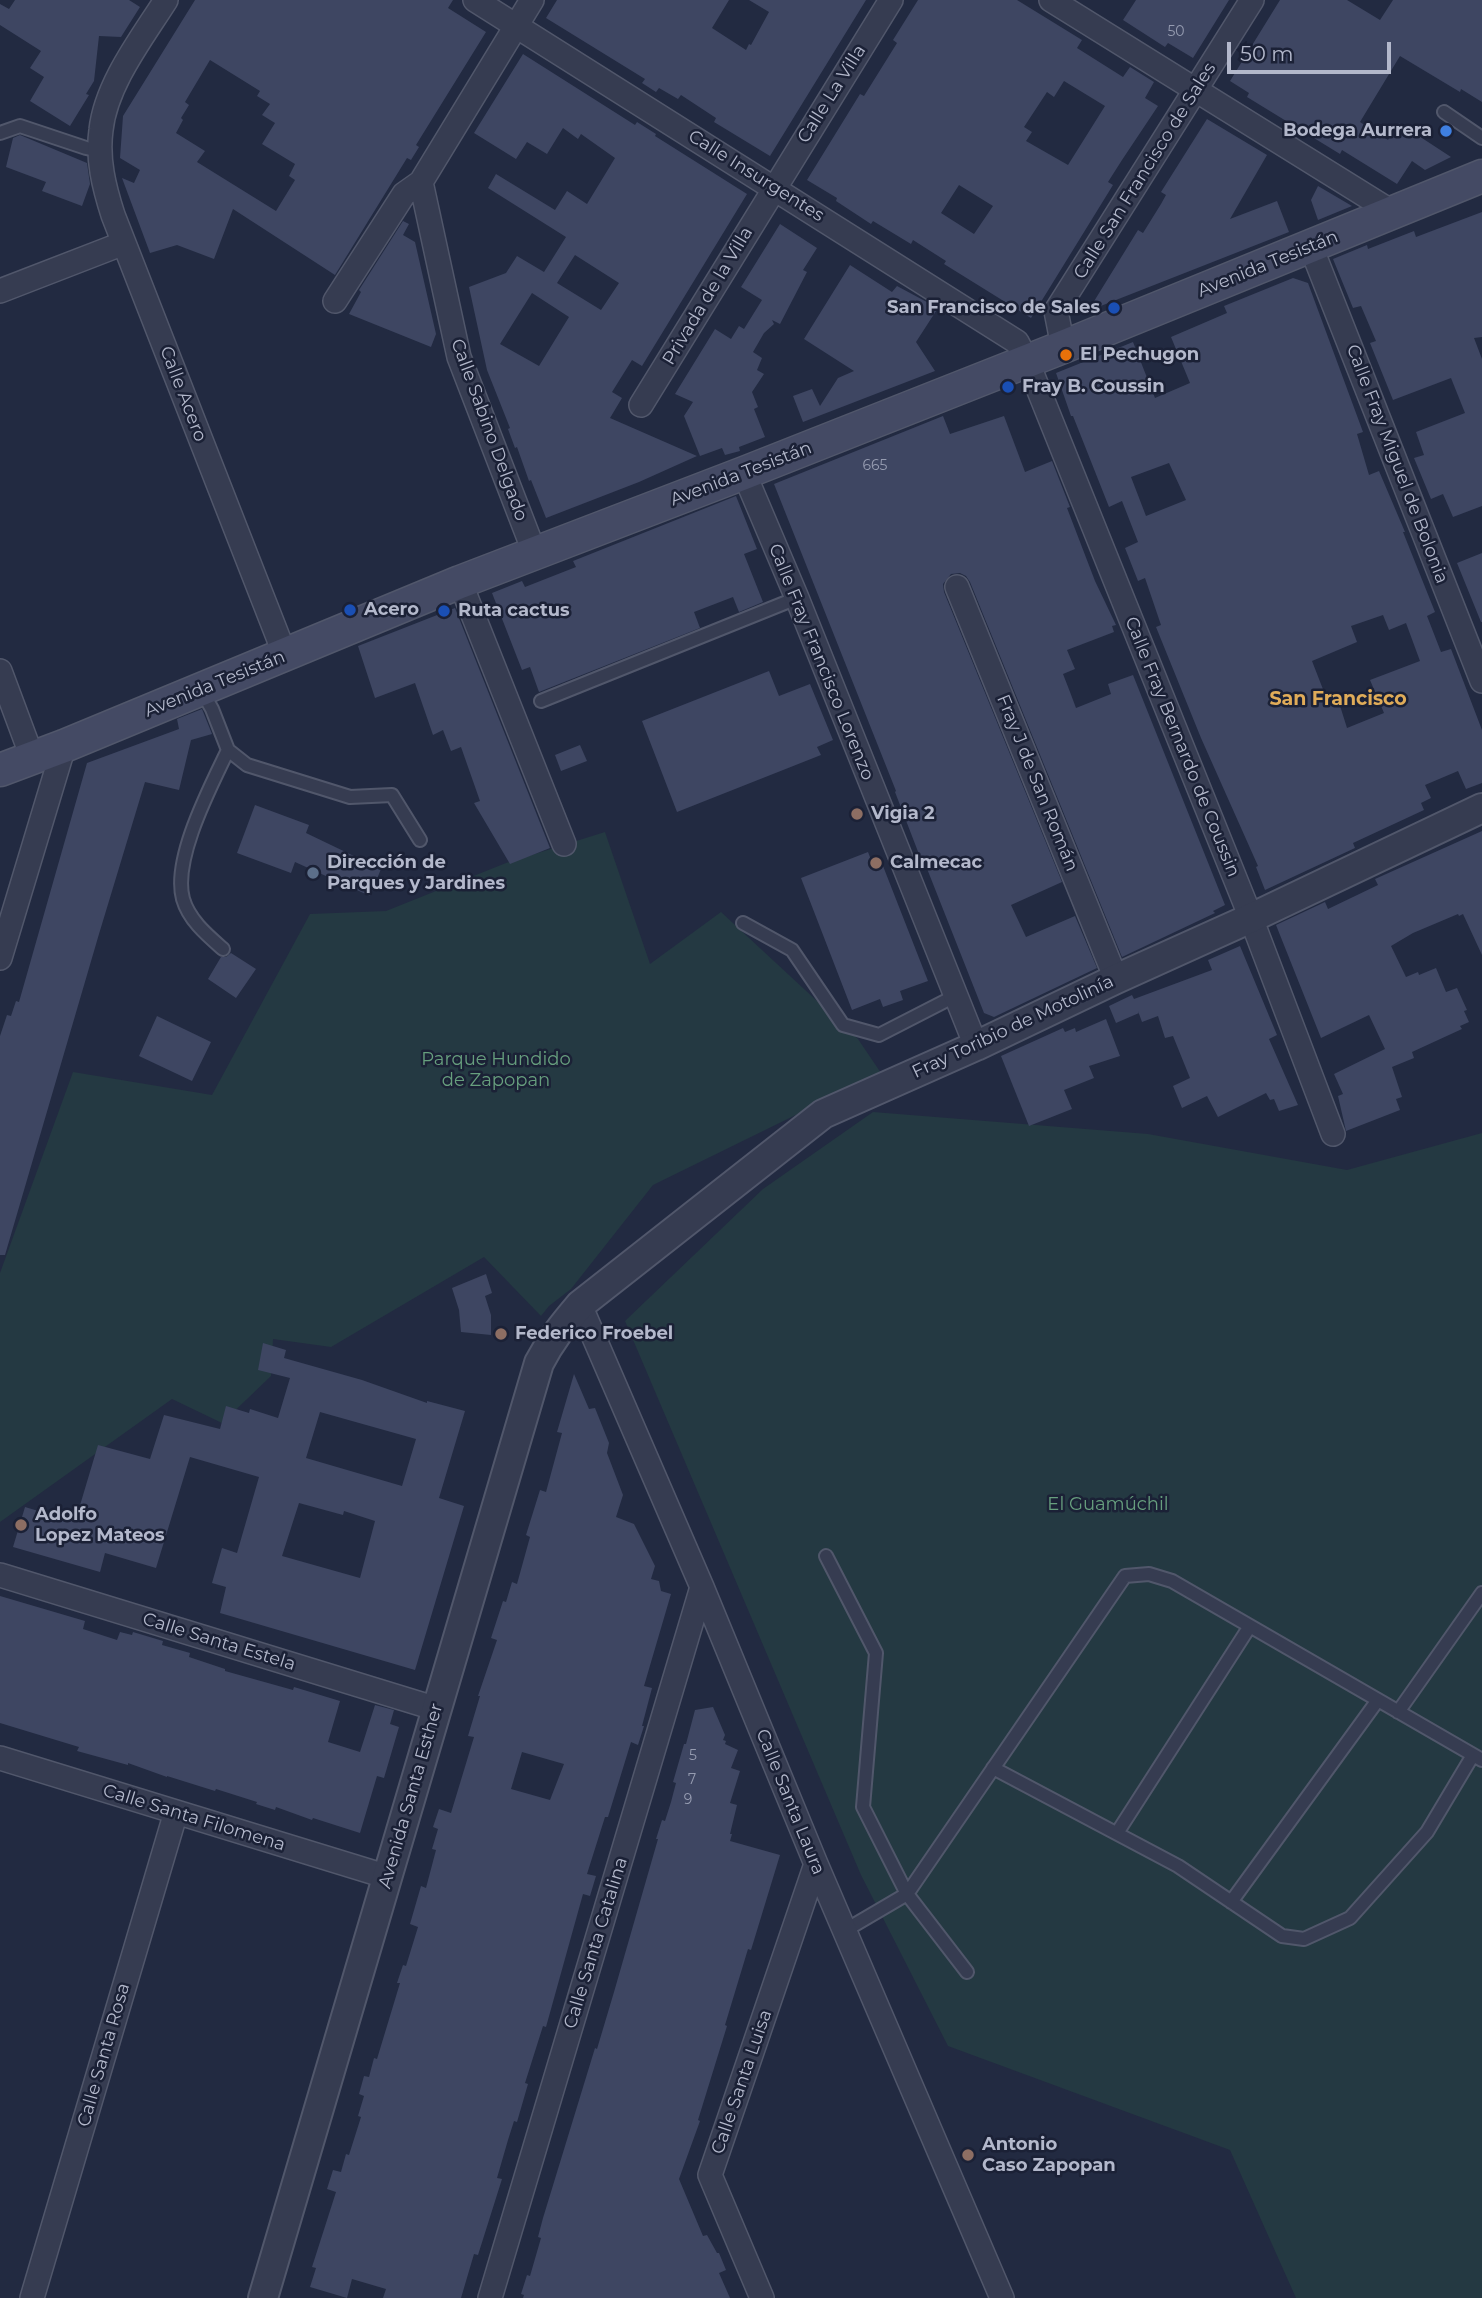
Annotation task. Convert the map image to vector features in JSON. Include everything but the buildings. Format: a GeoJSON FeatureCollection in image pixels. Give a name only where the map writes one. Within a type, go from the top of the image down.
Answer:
{"type":"FeatureCollection","features":[{"type":"Feature","properties":{"kind":"main road","name":"Avenida Tesistán"},"geometry":{"type":"LineString","coordinates":[[0,770],[460,582],[1063,347],[1482,176]]}},
{"type":"Feature","properties":{"kind":"street"},"geometry":{"type":"LineString","coordinates":[[100,140],[107,104],[127,62],[166,0]]}},
{"type":"Feature","properties":{"kind":"street","name":"Calle Insurgentes"},"geometry":{"type":"LineString","coordinates":[[475,0],[1005,333],[1017,342],[1027,361]]}},
{"type":"Feature","properties":{"kind":"street"},"geometry":{"type":"LineString","coordinates":[[335,301],[404,194],[421,182],[532,0]]}},
{"type":"Feature","properties":{"kind":"street","name":"Calle La Villa"},"geometry":{"type":"LineString","coordinates":[[774,188],[891,0]]}},
{"type":"Feature","properties":{"kind":"street"},"geometry":{"type":"LineString","coordinates":[[1051,0],[1392,212]]}},
{"type":"Feature","properties":{"kind":"street","name":"Calle San Francisco de Sales"},"geometry":{"type":"LineString","coordinates":[[1063,347],[1056,311],[1252,0]]}},
{"type":"Feature","properties":{"kind":"street","name":"Calle Acero"},"geometry":{"type":"LineString","coordinates":[[100,140],[104,185],[124,243],[285,655]]}},
{"type":"Feature","properties":{"kind":"street","name":"Calle Sabino Delgado"},"geometry":{"type":"LineString","coordinates":[[421,182],[459,357],[535,554]]}},
{"type":"Feature","properties":{"kind":"street","name":"Privada de la Villa"},"geometry":{"type":"LineString","coordinates":[[641,405],[774,188]]}},
{"type":"Feature","properties":{"kind":"street"},"geometry":{"type":"LineString","coordinates":[[0,291],[124,243]]}},
{"type":"Feature","properties":{"kind":"street","name":"Calle Fray Miguel de Bolonia"},"geometry":{"type":"LineString","coordinates":[[1311,247],[1482,681]]}},
{"type":"Feature","properties":{"kind":"street","name":"Calle Fray Bernardo de Coussin"},"geometry":{"type":"LineString","coordinates":[[1027,361],[1251,918],[1333,1134]]}},
{"type":"Feature","properties":{"kind":"street","name":"Calle Fray Francisco Lorenzo"},"geometry":{"type":"LineString","coordinates":[[744,473],[797,598],[976,1046]]}},
{"type":"Feature","properties":{"kind":"street"},"geometry":{"type":"LineString","coordinates":[[460,582],[564,844]]}},
{"type":"Feature","properties":{"kind":"street","name":"Fray J de San Román"},"geometry":{"type":"LineString","coordinates":[[957,587],[1116,979]]}},
{"type":"Feature","properties":{"kind":"street"},"geometry":{"type":"LineString","coordinates":[[0,671],[32,757]]}},
{"type":"Feature","properties":{"kind":"street"},"geometry":{"type":"LineString","coordinates":[[0,958],[64,746]]}},
{"type":"Feature","properties":{"kind":"street","name":"Fray Toribio de Motolinía"},"geometry":{"type":"LineString","coordinates":[[580,1305],[823,1114],[976,1046],[1482,808]]}},
{"type":"Feature","properties":{"kind":"street","name":"Calle Santa Laura"},"geometry":{"type":"LineString","coordinates":[[580,1305],[1002,2298]]}},
{"type":"Feature","properties":{"kind":"street","name":"Avenida Santa Esther"},"geometry":{"type":"LineString","coordinates":[[263,2298],[540,1363],[554,1336],[580,1305]]}},
{"type":"Feature","properties":{"kind":"street","name":"Calle Santa Estela"},"geometry":{"type":"LineString","coordinates":[[0,1575],[437,1709]]}},
{"type":"Feature","properties":{"kind":"street","name":"Calle Santa Catalina"},"geometry":{"type":"LineString","coordinates":[[491,2298],[702,1587]]}},
{"type":"Feature","properties":{"kind":"street","name":"Calle Santa Filomena"},"geometry":{"type":"LineString","coordinates":[[0,1758],[387,1877]]}},
{"type":"Feature","properties":{"kind":"street","name":"Calle Santa Rosa"},"geometry":{"type":"LineString","coordinates":[[32,2298],[176,1812]]}},
{"type":"Feature","properties":{"kind":"street","name":"Calle Santa Luisa"},"geometry":{"type":"LineString","coordinates":[[762,2298],[710,2175],[816,1864]]}},
{"type":"Feature","properties":{"kind":"lane"},"geometry":{"type":"LineString","coordinates":[[1444,112],[1482,138]]}},
{"type":"Feature","properties":{"kind":"lane"},"geometry":{"type":"LineString","coordinates":[[0,133],[20,126],[86,148],[100,140]]}},
{"type":"Feature","properties":{"kind":"lane"},"geometry":{"type":"LineString","coordinates":[[541,701],[797,598]]}},
{"type":"Feature","properties":{"kind":"lane"},"geometry":{"type":"LineString","coordinates":[[201,689],[228,750],[247,765],[350,797],[392,794],[420,840]]}},
{"type":"Feature","properties":{"kind":"lane"},"geometry":{"type":"LineString","coordinates":[[223,949],[198,926],[183,898],[182,869],[197,814],[228,750]]}},
{"type":"Feature","properties":{"kind":"lane"},"geometry":{"type":"LineString","coordinates":[[743,923],[792,950],[843,1025],[879,1035],[956,996]]}},
{"type":"Feature","properties":{"kind":"lane"},"geometry":{"type":"LineString","coordinates":[[826,1556],[876,1653],[863,1807],[906,1894],[967,1972]]}},
{"type":"Feature","properties":{"kind":"lane"},"geometry":{"type":"LineString","coordinates":[[845,1931],[906,1894],[1125,1576],[1149,1574],[1172,1581],[1478,1757],[1427,1832],[1350,1918],[1304,1939],[1282,1936],[1178,1866],[993,1768]]}},
{"type":"Feature","properties":{"kind":"lane"},"geometry":{"type":"LineString","coordinates":[[1398,1712],[1482,1593]]}},
{"type":"Feature","properties":{"kind":"lane"},"geometry":{"type":"LineString","coordinates":[[1117,1833],[1250,1626]]}},
{"type":"Feature","properties":{"kind":"lane"},"geometry":{"type":"LineString","coordinates":[[1231,1902],[1378,1700]]}},
{"type":"Feature","properties":{"kind":"green space","name":"Parque Hundido de Zapopan"},"geometry":{"type":"Polygon","coordinates":[[[605,832],[650,964],[721,912],[858,1039],[883,1076],[814,1106],[653,1185],[571,1289],[541,1316],[484,1257],[331,1347],[273,1339],[271,1376],[222,1423],[172,1399],[0,1522],[0,1273],[73,1072],[212,1095],[310,914],[386,911],[506,863],[605,832]]]}},
{"type":"Feature","properties":{"kind":"green space","name":"El Guamúchil"},"geometry":{"type":"Polygon","coordinates":[[[873,1112],[1148,1134],[1347,1170],[1482,1133],[1482,2298],[1296,2298],[1230,2150],[948,2046],[861,1875],[625,1321],[763,1189],[873,1112]]]}},
{"type":"Feature","properties":{"kind":"place","name":"Bodega Aurrera"},"geometry":{"type":"Point","coordinates":[1446,131]}},
{"type":"Feature","properties":{"kind":"place","name":"San Francisco de Sales"},"geometry":{"type":"Point","coordinates":[1114,308]}},
{"type":"Feature","properties":{"kind":"place","name":"El Pechugon"},"geometry":{"type":"Point","coordinates":[1066,355]}},
{"type":"Feature","properties":{"kind":"place","name":"Fray B. Coussin"},"geometry":{"type":"Point","coordinates":[1008,387]}},
{"type":"Feature","properties":{"kind":"place","name":"Acero"},"geometry":{"type":"Point","coordinates":[350,610]}},
{"type":"Feature","properties":{"kind":"place","name":"Ruta cactus"},"geometry":{"type":"Point","coordinates":[444,611]}},
{"type":"Feature","properties":{"kind":"place","name":"Vigia 2"},"geometry":{"type":"Point","coordinates":[857,814]}},
{"type":"Feature","properties":{"kind":"place","name":"Calmecac"},"geometry":{"type":"Point","coordinates":[876,863]}},
{"type":"Feature","properties":{"kind":"place","name":"Dirección de Parques y Jardines"},"geometry":{"type":"Point","coordinates":[313,873]}},
{"type":"Feature","properties":{"kind":"place","name":"Federico Froebel"},"geometry":{"type":"Point","coordinates":[501,1334]}},
{"type":"Feature","properties":{"kind":"place","name":"Adolfo Lopez Mateos"},"geometry":{"type":"Point","coordinates":[21,1525]}},
{"type":"Feature","properties":{"kind":"place","name":"Antonio Caso Zapopan"},"geometry":{"type":"Point","coordinates":[968,2155]}},
{"type":"Feature","properties":{"kind":"district","name":"San Francisco"},"geometry":{"type":"Point","coordinates":[1338,699]}}]}
